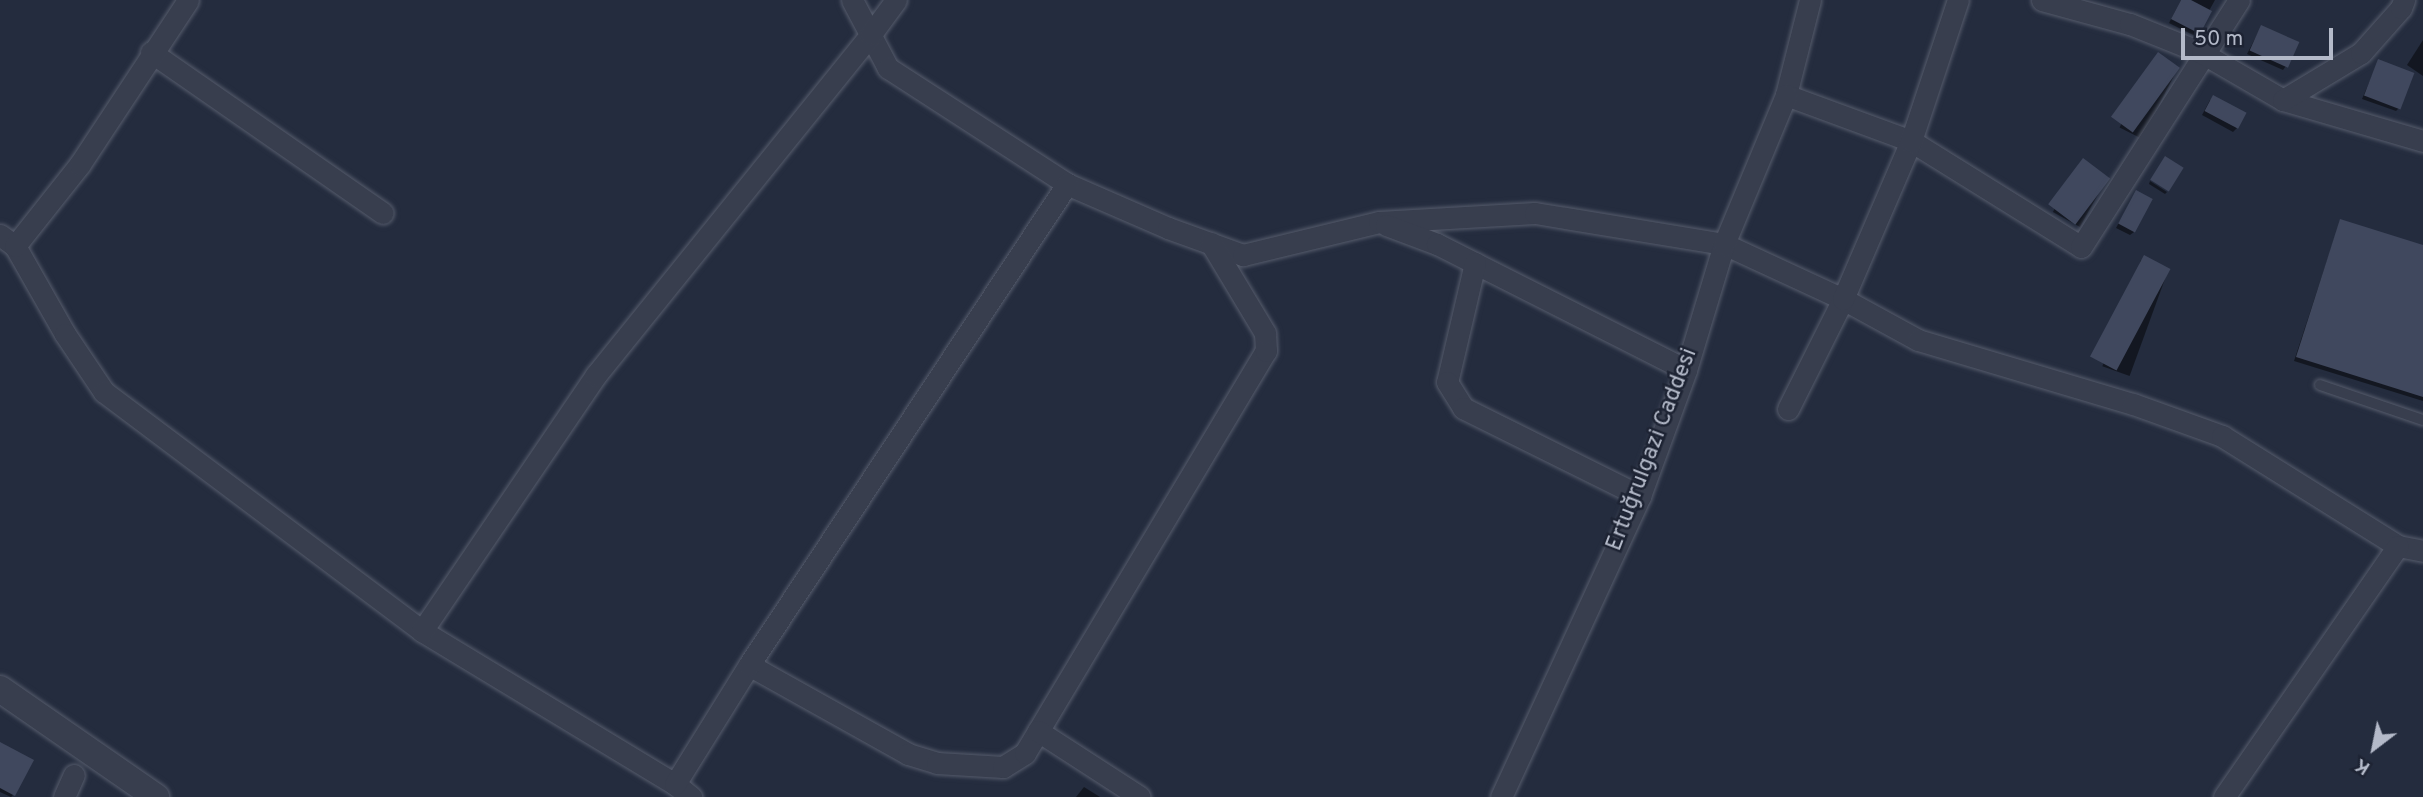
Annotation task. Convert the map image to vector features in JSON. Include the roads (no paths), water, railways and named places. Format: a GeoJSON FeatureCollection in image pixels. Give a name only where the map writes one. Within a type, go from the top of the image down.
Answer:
{"type":"FeatureCollection","features":[{"type":"Feature","properties":{"kind":"street"},"geometry":{"type":"LineString","coordinates":[[188,0],[151,52],[80,164],[8,240],[65,334],[104,392],[422,631],[683,791],[749,664],[1067,184]]}},
{"type":"Feature","properties":{"kind":"street"},"geometry":{"type":"LineString","coordinates":[[852,0],[888,68],[1067,184],[1243,255],[1379,222],[1535,213],[1724,244],[1843,299],[1918,340],[2133,404],[2222,436],[2398,546],[2423,551]]}},
{"type":"Feature","properties":{"kind":"street"},"geometry":{"type":"LineString","coordinates":[[422,631],[596,375],[896,0]]}},
{"type":"Feature","properties":{"kind":"street","name":"Ertuğrulgazi Caddesi"},"geometry":{"type":"LineString","coordinates":[[1501,797],[1640,496],[1686,370],[1724,244],[1786,95],[1810,0]]}},
{"type":"Feature","properties":{"kind":"street"},"geometry":{"type":"LineString","coordinates":[[1788,409],[1843,299],[1910,141],[1958,0]]}},
{"type":"Feature","properties":{"kind":"street"},"geometry":{"type":"LineString","coordinates":[[2042,0],[2130,24],[2202,53],[2283,100],[2423,141]]}},
{"type":"Feature","properties":{"kind":"street"},"geometry":{"type":"LineString","coordinates":[[1786,95],[1910,141],[2081,247],[2202,53],[2239,0]]}},
{"type":"Feature","properties":{"kind":"street"},"geometry":{"type":"LineString","coordinates":[[2283,100],[2361,53],[2401,8],[2404,0]]}},
{"type":"Feature","properties":{"kind":"street"},"geometry":{"type":"LineString","coordinates":[[151,52],[383,213]]}},
{"type":"Feature","properties":{"kind":"street"},"geometry":{"type":"LineString","coordinates":[[1379,222],[1437,244],[1686,370]]}},
{"type":"Feature","properties":{"kind":"street"},"geometry":{"type":"LineString","coordinates":[[749,664],[908,754],[937,762],[1003,767],[1025,753],[1266,351],[1265,332],[1210,243]]}},
{"type":"Feature","properties":{"kind":"street"},"geometry":{"type":"LineString","coordinates":[[1475,263],[1447,382],[1463,408],[1640,496]]}},
{"type":"Feature","properties":{"kind":"street"},"geometry":{"type":"LineString","coordinates":[[2224,797],[2398,546]]}},
{"type":"Feature","properties":{"kind":"street"},"geometry":{"type":"LineString","coordinates":[[0,689],[156,797]]}},
{"type":"Feature","properties":{"kind":"street"},"geometry":{"type":"LineString","coordinates":[[1038,731],[1140,797]]}},
{"type":"Feature","properties":{"kind":"street"},"geometry":{"type":"LineString","coordinates":[[64,797],[74,775]]}},
{"type":"Feature","properties":{"kind":"lane"},"geometry":{"type":"LineString","coordinates":[[2320,385],[2423,420]]}}]}
